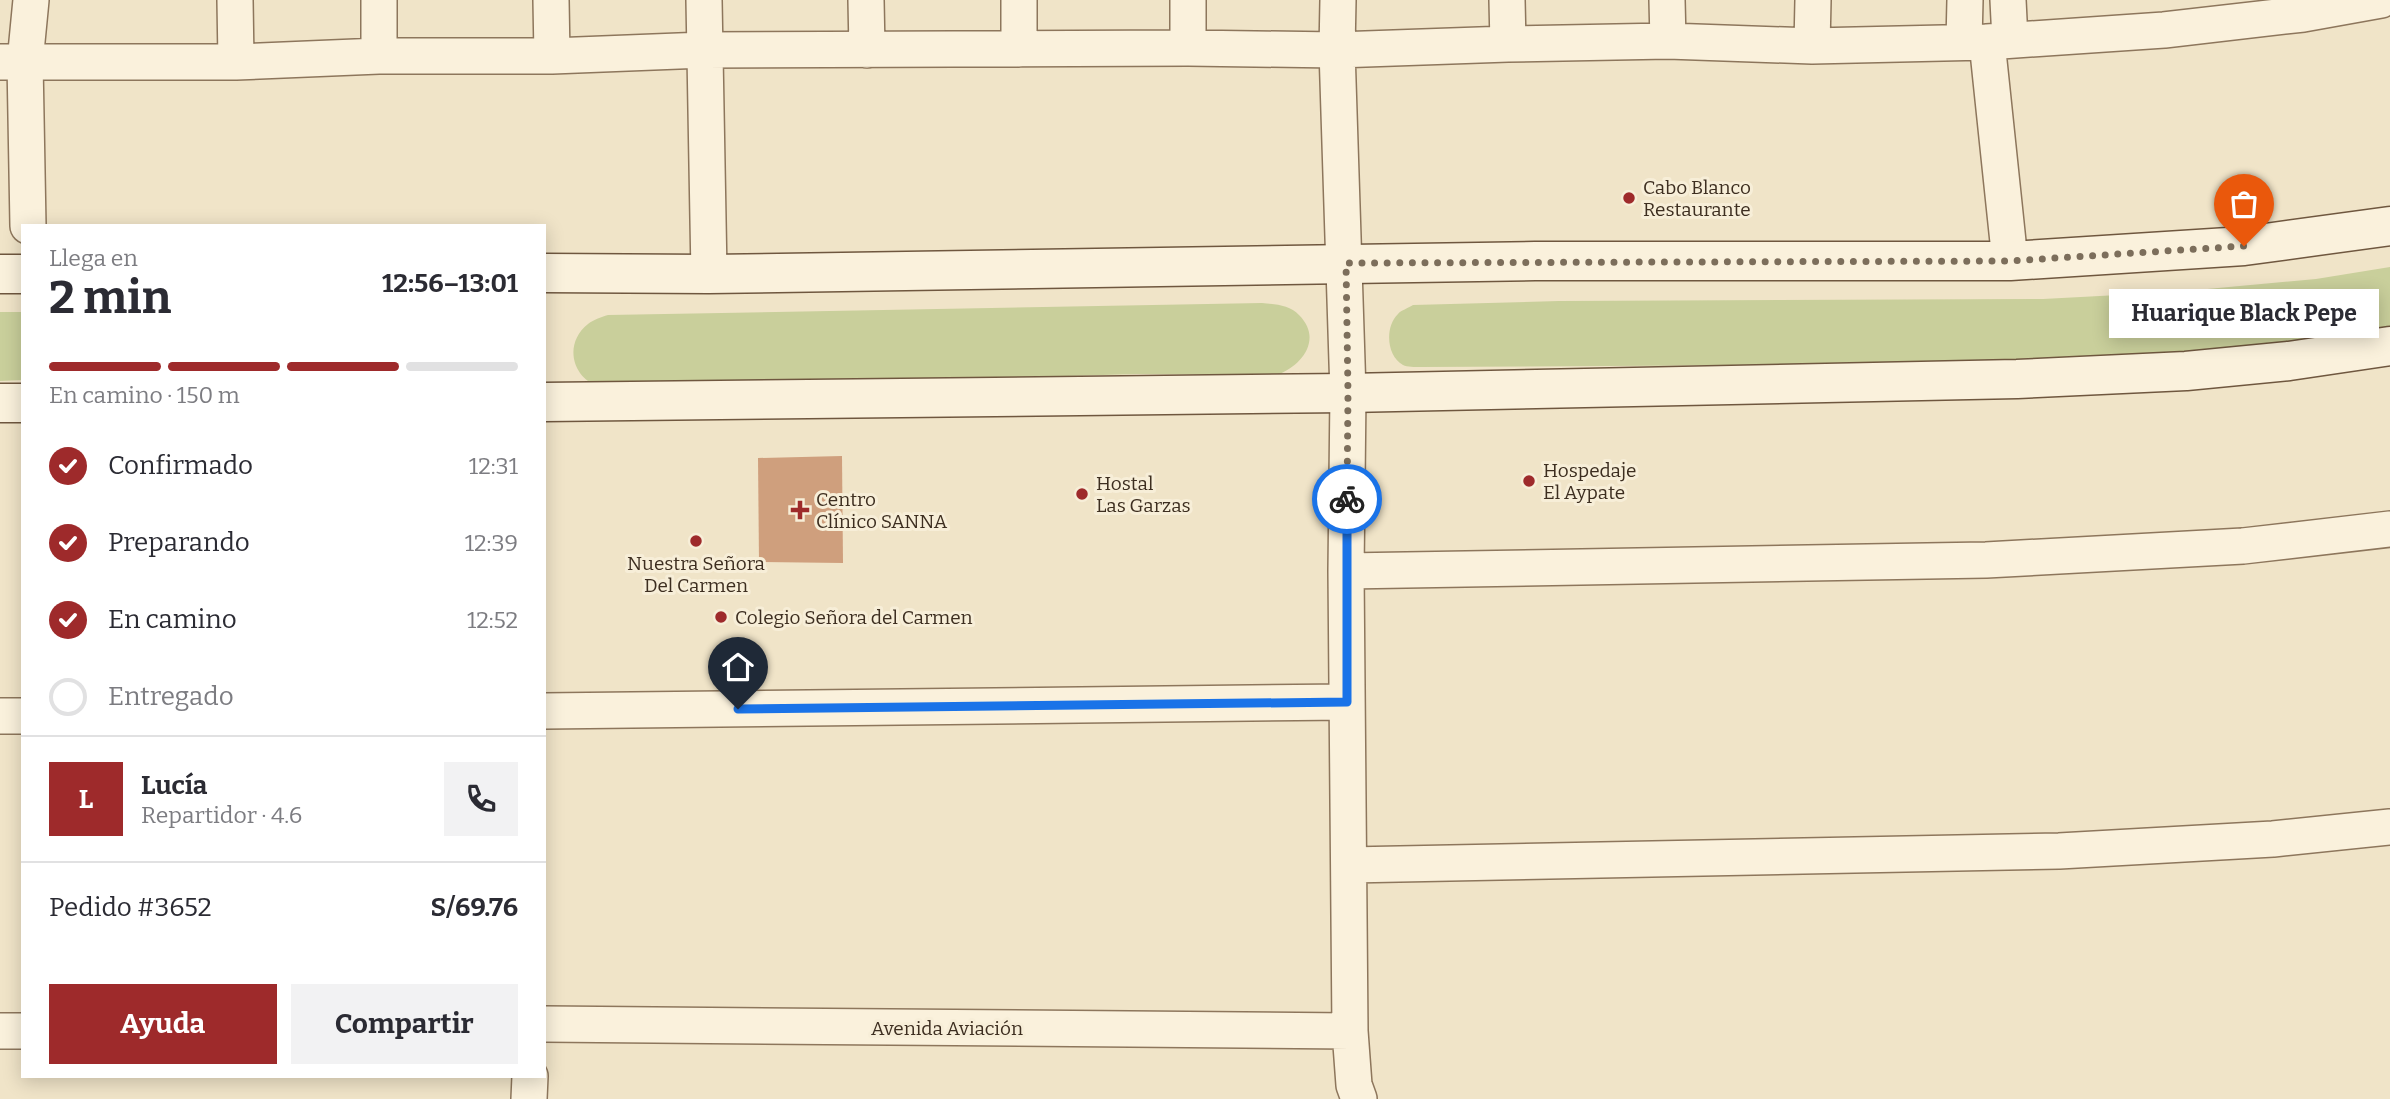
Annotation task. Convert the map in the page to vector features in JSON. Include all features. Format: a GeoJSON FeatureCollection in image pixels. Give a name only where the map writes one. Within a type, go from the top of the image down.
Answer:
{"type":"FeatureCollection","features":[{"type":"Feature","properties":{"kind":"main road"},"geometry":{"type":"LineString","coordinates":[[546,273],[709,274],[1521,261],[2010,261],[2244,246],[2390,226]]}},
{"type":"Feature","properties":{"kind":"main road"},"geometry":{"type":"LineString","coordinates":[[0,274],[21,274]]}},
{"type":"Feature","properties":{"kind":"main road"},"geometry":{"type":"LineString","coordinates":[[546,402],[1348,393],[2030,378],[2186,371],[2289,361],[2390,346]]}},
{"type":"Feature","properties":{"kind":"main road"},"geometry":{"type":"LineString","coordinates":[[0,403],[21,403]]}},
{"type":"Feature","properties":{"kind":"street"},"geometry":{"type":"LineString","coordinates":[[28,224],[12,62],[31,0]]}},
{"type":"Feature","properties":{"kind":"street"},"geometry":{"type":"LineString","coordinates":[[235,0],[236,62]]}},
{"type":"Feature","properties":{"kind":"street"},"geometry":{"type":"LineString","coordinates":[[379,0],[379,56]]}},
{"type":"Feature","properties":{"kind":"street"},"geometry":{"type":"LineString","coordinates":[[551,0],[552,56]]}},
{"type":"Feature","properties":{"kind":"street"},"geometry":{"type":"LineString","coordinates":[[704,0],[709,274]]}},
{"type":"Feature","properties":{"kind":"street"},"geometry":{"type":"LineString","coordinates":[[866,0],[867,50]]}},
{"type":"Feature","properties":{"kind":"street"},"geometry":{"type":"LineString","coordinates":[[1019,0],[1019,49]]}},
{"type":"Feature","properties":{"kind":"street"},"geometry":{"type":"LineString","coordinates":[[1188,0],[1188,48]]}},
{"type":"Feature","properties":{"kind":"street"},"geometry":{"type":"LineString","coordinates":[[1338,0],[1337,50],[1346,263],[1348,393],[1346,571],[1350,1031],[1354,1084],[1359,1099]]}},
{"type":"Feature","properties":{"kind":"street"},"geometry":{"type":"LineString","coordinates":[[1507,0],[1508,44]]}},
{"type":"Feature","properties":{"kind":"street"},"geometry":{"type":"LineString","coordinates":[[1667,0],[1668,41]]}},
{"type":"Feature","properties":{"kind":"street"},"geometry":{"type":"LineString","coordinates":[[1812,46],[1813,0]]}},
{"type":"Feature","properties":{"kind":"street"},"geometry":{"type":"LineString","coordinates":[[1965,0],[1987,41],[2010,261]]}},
{"type":"Feature","properties":{"kind":"street"},"geometry":{"type":"LineString","coordinates":[[1987,41],[2008,0]]}},
{"type":"Feature","properties":{"kind":"street"},"geometry":{"type":"LineString","coordinates":[[12,62],[236,62],[379,56],[552,56],[704,51],[1188,48],[1337,50],[1668,41],[1812,46],[1987,41],[2163,15],[2381,0]]}},
{"type":"Feature","properties":{"kind":"street"},"geometry":{"type":"LineString","coordinates":[[1346,571],[1986,560],[2243,546],[2390,529]]}},
{"type":"Feature","properties":{"kind":"street"},"geometry":{"type":"LineString","coordinates":[[546,711],[1347,702]]}},
{"type":"Feature","properties":{"kind":"street"},"geometry":{"type":"LineString","coordinates":[[0,716],[21,716]]}},
{"type":"Feature","properties":{"kind":"street"},"geometry":{"type":"LineString","coordinates":[[1349,864],[2059,851],[2273,839],[2390,827]]}},
{"type":"Feature","properties":{"kind":"street","name":"Avenida Aviación"},"geometry":{"type":"LineString","coordinates":[[546,1024],[1350,1031]]}},
{"type":"Feature","properties":{"kind":"street"},"geometry":{"type":"LineString","coordinates":[[0,1031],[21,1031]]}},
{"type":"Feature","properties":{"kind":"street"},"geometry":{"type":"LineString","coordinates":[[529,1099],[530,1078]]}},
{"type":"Feature","properties":{"kind":"green space"},"geometry":{"type":"Polygon","coordinates":[[[2390,267],[2390,327],[2198,352],[2058,359],[1777,365],[1416,367],[1405,366],[1397,361],[1389,341],[1394,319],[1413,305],[1559,301],[2043,299],[2175,292],[2316,279],[2390,267]]]}},
{"type":"Feature","properties":{"kind":"green space"},"geometry":{"type":"Polygon","coordinates":[[[1262,303],[1291,309],[1306,324],[1309,333],[1309,342],[1301,358],[1277,375],[1137,374],[616,389],[601,388],[590,382],[582,376],[574,359],[576,340],[580,332],[590,323],[608,315],[1262,303]]]}},
{"type":"Feature","properties":{"kind":"green space"},"geometry":{"type":"Polygon","coordinates":[[[0,312],[21,312],[21,380],[0,381],[0,312]]]}},
{"type":"Feature","properties":{"kind":"building","name":"Centro Clínico SANNA"},"geometry":{"type":"Polygon","coordinates":[[[842,456],[843,563],[759,562],[758,458],[842,456]]]}},
{"type":"Feature","properties":{"kind":"way so far"},"geometry":{"type":"LineString","coordinates":[[1347,499],[1346,263],[2010,261],[2244,246]]}},
{"type":"Feature","properties":{"kind":"place","name":"Cabo Blanco Restaurante"},"geometry":{"type":"Point","coordinates":[1629,198]}},
{"type":"Feature","properties":{"kind":"place","name":"Huarique Black Pepe"},"geometry":{"type":"Point","coordinates":[2244,246]}},
{"type":"Feature","properties":{"kind":"place","name":"Hospedaje El Aypate"},"geometry":{"type":"Point","coordinates":[1529,481]}},
{"type":"Feature","properties":{"kind":"place","name":"Hostal Las Garzas"},"geometry":{"type":"Point","coordinates":[1082,494]}},
{"type":"Feature","properties":{"kind":"place","name":"Centro Clínico SANNA"},"geometry":{"type":"Point","coordinates":[800,510]}},
{"type":"Feature","properties":{"kind":"place","name":"Nuestra Señora Del Carmen"},"geometry":{"type":"Point","coordinates":[696,541]}},
{"type":"Feature","properties":{"kind":"place","name":"Colegio Señora del Carmen"},"geometry":{"type":"Point","coordinates":[721,617]}},
{"type":"Feature","properties":{"kind":"route"},"geometry":{"type":"LineString","coordinates":[[738,709],[1347,702],[1347,499]]}}]}
